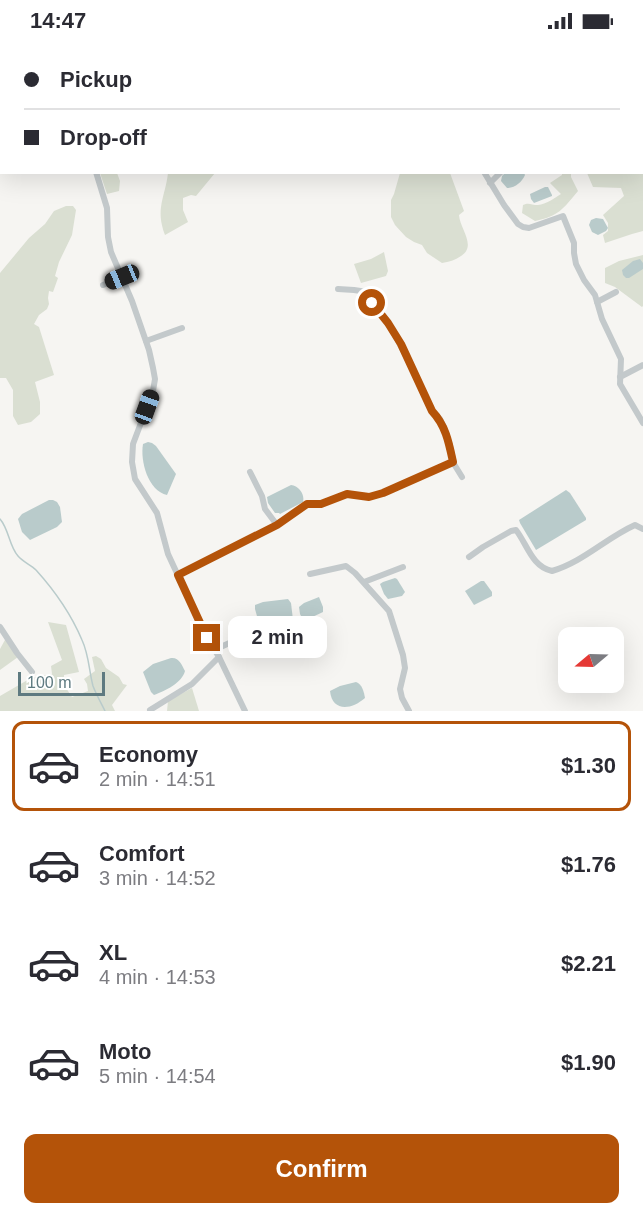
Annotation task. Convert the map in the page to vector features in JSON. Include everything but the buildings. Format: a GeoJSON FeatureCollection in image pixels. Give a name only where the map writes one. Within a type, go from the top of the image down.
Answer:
{"type":"FeatureCollection","features":[{"type":"Feature","properties":{"kind":"street"},"geometry":{"type":"LineString","coordinates":[[97,174],[107,208],[109,244],[152,359],[153,391],[133,444],[134,474],[137,485],[157,513],[165,546],[204,632],[245,711]]}},
{"type":"Feature","properties":{"kind":"street"},"geometry":{"type":"LineString","coordinates":[[485,174],[513,217],[523,227],[530,228],[563,216],[574,243],[576,264],[595,295],[602,319],[621,359],[622,389],[643,423]]}},
{"type":"Feature","properties":{"kind":"street"},"geometry":{"type":"LineString","coordinates":[[490,183],[499,174]]}},
{"type":"Feature","properties":{"kind":"street"},"geometry":{"type":"LineString","coordinates":[[103,285],[122,277]]}},
{"type":"Feature","properties":{"kind":"street"},"geometry":{"type":"LineString","coordinates":[[338,289],[367,292],[372,303],[388,323],[401,344],[432,411],[444,427],[453,462],[462,477]]}},
{"type":"Feature","properties":{"kind":"street"},"geometry":{"type":"LineString","coordinates":[[597,302],[616,292]]}},
{"type":"Feature","properties":{"kind":"street"},"geometry":{"type":"LineString","coordinates":[[146,341],[182,328]]}},
{"type":"Feature","properties":{"kind":"street"},"geometry":{"type":"LineString","coordinates":[[620,376],[643,364]]}},
{"type":"Feature","properties":{"kind":"street"},"geometry":{"type":"LineString","coordinates":[[178,575],[277,525],[307,504],[321,504],[347,494],[369,497],[383,493],[453,462]]}},
{"type":"Feature","properties":{"kind":"street"},"geometry":{"type":"LineString","coordinates":[[250,472],[262,496],[265,509],[277,525]]}},
{"type":"Feature","properties":{"kind":"street"},"geometry":{"type":"LineString","coordinates":[[469,557],[483,546],[516,530],[536,562],[552,571],[583,557],[616,534],[635,525],[643,529]]}},
{"type":"Feature","properties":{"kind":"street"},"geometry":{"type":"LineString","coordinates":[[310,574],[346,566],[356,573],[389,610],[404,662],[400,692],[408,711]]}},
{"type":"Feature","properties":{"kind":"street"},"geometry":{"type":"LineString","coordinates":[[364,582],[403,567]]}},
{"type":"Feature","properties":{"kind":"street"},"geometry":{"type":"LineString","coordinates":[[0,627],[32,672]]}},
{"type":"Feature","properties":{"kind":"street"},"geometry":{"type":"LineString","coordinates":[[214,650],[236,640]]}},
{"type":"Feature","properties":{"kind":"street"},"geometry":{"type":"LineString","coordinates":[[150,710],[192,684],[219,657]]}},
{"type":"Feature","properties":{"kind":"shaded area"},"geometry":{"type":"Polygon","coordinates":[[[100,174],[117,174],[120,181],[119,191],[107,194],[100,174]]]}},
{"type":"Feature","properties":{"kind":"shaded area"},"geometry":{"type":"Polygon","coordinates":[[[168,174],[214,174],[196,196],[183,198],[183,210],[188,222],[165,235],[161,217],[168,174]]]}},
{"type":"Feature","properties":{"kind":"shaded area"},"geometry":{"type":"Polygon","coordinates":[[[400,174],[450,174],[464,211],[459,215],[468,242],[466,252],[452,261],[442,263],[427,253],[422,245],[406,237],[391,217],[391,200],[400,174]]]}},
{"type":"Feature","properties":{"kind":"shaded area"},"geometry":{"type":"Polygon","coordinates":[[[504,174],[525,175],[518,184],[507,188],[501,181],[504,174]]]}},
{"type":"Feature","properties":{"kind":"shaded area"},"geometry":{"type":"Polygon","coordinates":[[[571,174],[578,191],[564,207],[550,217],[535,221],[522,213],[523,205],[538,205],[561,194],[550,183],[562,175],[571,174]]]}},
{"type":"Feature","properties":{"kind":"shaded area"},"geometry":{"type":"Polygon","coordinates":[[[587,174],[643,174],[643,231],[605,243],[603,235],[608,231],[608,223],[603,215],[624,196],[621,188],[593,187],[587,174]]]}},
{"type":"Feature","properties":{"kind":"shaded area"},"geometry":{"type":"Polygon","coordinates":[[[548,187],[552,196],[534,203],[530,194],[548,187]]]}},
{"type":"Feature","properties":{"kind":"shaded area"},"geometry":{"type":"Polygon","coordinates":[[[73,206],[76,210],[72,235],[59,262],[55,276],[58,278],[53,292],[49,291],[47,309],[39,315],[34,324],[39,327],[54,375],[35,382],[40,402],[40,414],[31,422],[18,425],[13,416],[13,390],[6,378],[0,378],[0,273],[54,211],[73,206]]]}},
{"type":"Feature","properties":{"kind":"shaded area"},"geometry":{"type":"Polygon","coordinates":[[[603,219],[608,228],[598,235],[592,232],[589,225],[591,220],[603,219]]]}},
{"type":"Feature","properties":{"kind":"shaded area"},"geometry":{"type":"Polygon","coordinates":[[[384,252],[388,271],[386,276],[361,283],[354,264],[384,252]]]}},
{"type":"Feature","properties":{"kind":"shaded area"},"geometry":{"type":"Polygon","coordinates":[[[643,255],[642,307],[615,287],[605,283],[605,268],[619,261],[643,255]]]}},
{"type":"Feature","properties":{"kind":"shaded area"},"geometry":{"type":"Polygon","coordinates":[[[640,259],[643,269],[626,278],[622,270],[633,261],[640,259]]]}},
{"type":"Feature","properties":{"kind":"shaded area"},"geometry":{"type":"Polygon","coordinates":[[[148,442],[156,446],[176,474],[167,495],[160,492],[150,482],[144,467],[143,444],[148,442]]]}},
{"type":"Feature","properties":{"kind":"shaded area"},"geometry":{"type":"Polygon","coordinates":[[[291,485],[301,491],[303,502],[280,514],[275,513],[267,497],[291,485]]]}},
{"type":"Feature","properties":{"kind":"shaded area"},"geometry":{"type":"Polygon","coordinates":[[[566,490],[586,520],[536,550],[519,520],[566,490]]]}},
{"type":"Feature","properties":{"kind":"shaded area"},"geometry":{"type":"Polygon","coordinates":[[[49,500],[57,502],[60,507],[62,522],[57,527],[30,540],[22,532],[18,519],[22,514],[49,500]]]}},
{"type":"Feature","properties":{"kind":"shaded area"},"geometry":{"type":"Polygon","coordinates":[[[395,578],[405,592],[402,596],[388,599],[380,584],[395,578]]]}},
{"type":"Feature","properties":{"kind":"shaded area"},"geometry":{"type":"Polygon","coordinates":[[[484,581],[492,592],[492,596],[474,605],[465,591],[484,581]]]}},
{"type":"Feature","properties":{"kind":"shaded area"},"geometry":{"type":"Polygon","coordinates":[[[319,597],[323,612],[303,620],[299,607],[319,597]]]}},
{"type":"Feature","properties":{"kind":"shaded area"},"geometry":{"type":"Polygon","coordinates":[[[288,599],[291,603],[293,620],[277,627],[260,627],[255,605],[288,599]]]}},
{"type":"Feature","properties":{"kind":"shaded area"},"geometry":{"type":"Polygon","coordinates":[[[48,622],[66,625],[79,672],[64,675],[64,685],[72,697],[88,691],[84,679],[95,671],[92,657],[96,656],[101,659],[106,668],[119,677],[123,684],[127,685],[112,705],[115,711],[0,711],[0,696],[31,678],[52,674],[51,666],[62,660],[48,622]]]}},
{"type":"Feature","properties":{"kind":"shaded area"},"geometry":{"type":"Polygon","coordinates":[[[6,638],[18,657],[0,670],[0,649],[6,638]]]}},
{"type":"Feature","properties":{"kind":"shaded area"},"geometry":{"type":"Polygon","coordinates":[[[171,658],[180,662],[185,671],[172,686],[154,695],[143,672],[153,664],[171,658]]]}},
{"type":"Feature","properties":{"kind":"shaded area"},"geometry":{"type":"Polygon","coordinates":[[[356,682],[361,686],[365,698],[348,707],[334,702],[330,691],[356,682]]]}},
{"type":"Feature","properties":{"kind":"shaded area"},"geometry":{"type":"Polygon","coordinates":[[[192,688],[199,711],[167,711],[168,701],[192,688]]]}},
{"type":"Feature","properties":{"kind":"waterway"},"geometry":{"type":"LineString","coordinates":[[0,519],[15,552],[43,578],[73,621],[86,651],[93,686],[105,711]]}},
{"type":"Feature","properties":{"kind":"route"},"geometry":{"type":"LineString","coordinates":[[207,638],[178,575],[277,525],[307,504],[321,504],[347,494],[369,497],[383,493],[453,462],[440,419],[432,411],[401,344],[372,303]]}}]}
